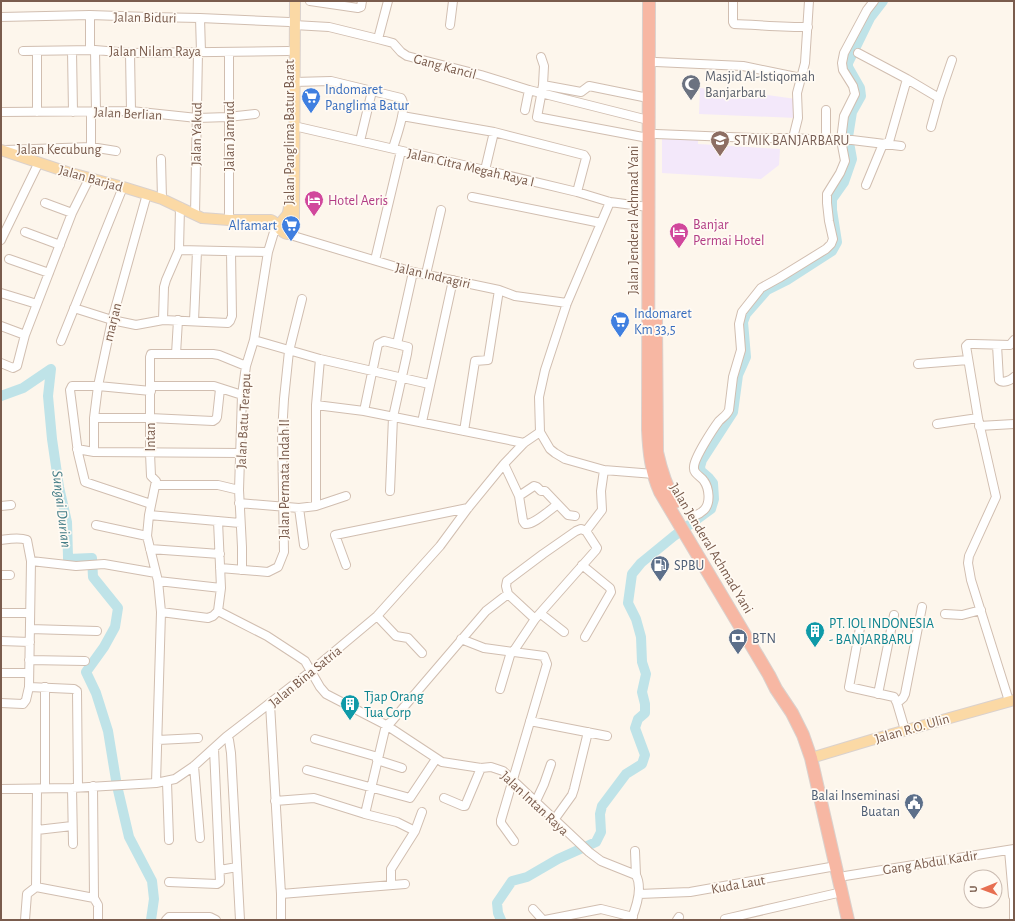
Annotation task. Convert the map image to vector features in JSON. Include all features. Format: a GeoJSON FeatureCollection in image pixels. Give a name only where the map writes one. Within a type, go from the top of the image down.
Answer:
{"type":"FeatureCollection","features":[{"type":"Feature","properties":{"kind":"highway","name":"Jalan Jenderal Achmad Yani"},"geometry":{"type":"LineString","coordinates":[[649,1],[648,120],[652,136],[652,348],[657,452],[661,470],[669,491],[685,517],[689,531],[792,714],[816,760],[856,920]]}},
{"type":"Feature","properties":{"kind":"highway","name":"Jalan Jenderal Achmad Yani"},"geometry":{"type":"LineString","coordinates":[[652,289],[648,207],[656,62],[657,1]]}},
{"type":"Feature","properties":{"kind":"highway","name":"Jalan Jenderal Achmad Yani"},"geometry":{"type":"LineString","coordinates":[[652,348],[648,430],[649,452],[660,492],[685,517]]}},
{"type":"Feature","properties":{"kind":"highway","name":"Jalan Jenderal Achmad Yani"},"geometry":{"type":"LineString","coordinates":[[816,760],[848,920]]}},
{"type":"Feature","properties":{"kind":"main road","name":"Jalan Panglima Batur Barat"},"geometry":{"type":"LineString","coordinates":[[289,1],[292,24],[294,82],[294,225],[291,231],[282,230],[280,223],[288,216],[289,212],[288,51],[292,24],[294,1]]}},
{"type":"Feature","properties":{"kind":"main road","name":"Jalan Barjad"},"geometry":{"type":"LineString","coordinates":[[1,150],[89,179],[123,187],[162,199],[202,218],[228,220],[270,220],[274,221],[282,230]]}},
{"type":"Feature","properties":{"kind":"main road","name":"Jalan R.O. Ulin"},"geometry":{"type":"LineString","coordinates":[[872,742],[905,730],[1012,702]]}},
{"type":"Feature","properties":{"kind":"main road","name":"Jalan R.O. Ulin"},"geometry":{"type":"LineString","coordinates":[[816,760],[872,742],[1012,702]]}},
{"type":"Feature","properties":{"kind":"street"},"geometry":{"type":"LineString","coordinates":[[310,1],[358,8],[361,7],[362,1]]}},
{"type":"Feature","properties":{"kind":"street"},"geometry":{"type":"LineString","coordinates":[[378,39],[388,1]]}},
{"type":"Feature","properties":{"kind":"street"},"geometry":{"type":"LineString","coordinates":[[450,25],[453,1]]}},
{"type":"Feature","properties":{"kind":"street"},"geometry":{"type":"LineString","coordinates":[[733,1],[734,24],[778,27],[808,27]]}},
{"type":"Feature","properties":{"kind":"street"},"geometry":{"type":"LineString","coordinates":[[792,138],[798,118],[798,93],[805,63],[809,1]]}},
{"type":"Feature","properties":{"kind":"street"},"geometry":{"type":"LineString","coordinates":[[685,517],[705,510],[708,496],[707,488],[703,479],[695,472],[693,468],[699,452],[720,421],[730,410],[733,377],[741,350],[739,324],[742,312],[761,288],[826,249],[831,244],[833,238],[829,221],[827,194],[840,173],[845,161],[841,140],[844,116],[855,94],[853,86],[843,70],[842,63],[844,53],[867,10],[874,1]]}},
{"type":"Feature","properties":{"kind":"street","name":"Jalan Biduri"},"geometry":{"type":"LineString","coordinates":[[1,16],[90,15],[148,18],[200,18],[292,24]]}},
{"type":"Feature","properties":{"kind":"street"},"geometry":{"type":"LineString","coordinates":[[90,15],[93,50],[94,112],[91,147]]}},
{"type":"Feature","properties":{"kind":"street","name":"Jalan Yakud"},"geometry":{"type":"LineString","coordinates":[[195,215],[200,18]]}},
{"type":"Feature","properties":{"kind":"street","name":"Gang Kancil"},"geometry":{"type":"LineString","coordinates":[[292,24],[329,27],[378,39],[393,43],[407,56],[481,75],[529,90],[542,89]]}},
{"type":"Feature","properties":{"kind":"street","name":"Jalan Nilam Raya"},"geometry":{"type":"LineString","coordinates":[[23,51],[93,50],[130,53],[288,51]]}},
{"type":"Feature","properties":{"kind":"street"},"geometry":{"type":"LineString","coordinates":[[37,51],[37,112]]}},
{"type":"Feature","properties":{"kind":"street"},"geometry":{"type":"LineString","coordinates":[[72,51],[73,112]]}},
{"type":"Feature","properties":{"kind":"street","name":"Jalan Jamrud"},"geometry":{"type":"LineString","coordinates":[[228,220],[229,52]]}},
{"type":"Feature","properties":{"kind":"street"},"geometry":{"type":"LineString","coordinates":[[130,53],[131,111]]}},
{"type":"Feature","properties":{"kind":"street"},"geometry":{"type":"LineString","coordinates":[[858,53],[939,98]]}},
{"type":"Feature","properties":{"kind":"street"},"geometry":{"type":"LineString","coordinates":[[541,57],[544,66],[537,117],[652,136],[852,140],[901,146]]}},
{"type":"Feature","properties":{"kind":"street"},"geometry":{"type":"LineString","coordinates":[[931,127],[952,60]]}},
{"type":"Feature","properties":{"kind":"street"},"geometry":{"type":"LineString","coordinates":[[656,62],[743,66],[801,78]]}},
{"type":"Feature","properties":{"kind":"street"},"geometry":{"type":"LineString","coordinates":[[866,185],[883,144],[889,142],[907,79]]}},
{"type":"Feature","properties":{"kind":"street"},"geometry":{"type":"LineString","coordinates":[[294,82],[331,81],[403,100],[404,104],[402,116],[393,148]]}},
{"type":"Feature","properties":{"kind":"street"},"geometry":{"type":"LineString","coordinates":[[542,89],[581,92],[589,86],[648,98]]}},
{"type":"Feature","properties":{"kind":"street"},"geometry":{"type":"LineString","coordinates":[[542,89],[648,120]]}},
{"type":"Feature","properties":{"kind":"street"},"geometry":{"type":"LineString","coordinates":[[525,110],[529,90]]}},
{"type":"Feature","properties":{"kind":"street"},"geometry":{"type":"LineString","coordinates":[[360,141],[372,91]]}},
{"type":"Feature","properties":{"kind":"street"},"geometry":{"type":"LineString","coordinates":[[826,110],[826,140]]}},
{"type":"Feature","properties":{"kind":"street","name":"Jalan Berlian"},"geometry":{"type":"LineString","coordinates":[[1,112],[131,111],[197,118],[255,114]]}},
{"type":"Feature","properties":{"kind":"street"},"geometry":{"type":"LineString","coordinates":[[402,116],[494,132],[586,156],[577,192]]}},
{"type":"Feature","properties":{"kind":"street","name":"Jalan Citra Megah Raya I"},"geometry":{"type":"LineString","coordinates":[[294,126],[486,170],[577,192],[610,202],[648,207]]}},
{"type":"Feature","properties":{"kind":"street"},"geometry":{"type":"LineString","coordinates":[[486,170],[494,132]]}},
{"type":"Feature","properties":{"kind":"street","name":"Jalan Kecubung"},"geometry":{"type":"LineString","coordinates":[[1,150],[91,147],[116,151]]}},
{"type":"Feature","properties":{"kind":"street"},"geometry":{"type":"LineString","coordinates":[[376,260],[401,150]]}},
{"type":"Feature","properties":{"kind":"street"},"geometry":{"type":"LineString","coordinates":[[161,159],[162,199]]}},
{"type":"Feature","properties":{"kind":"street"},"geometry":{"type":"LineString","coordinates":[[1,240],[39,162]]}},
{"type":"Feature","properties":{"kind":"street"},"geometry":{"type":"LineString","coordinates":[[1,363],[13,368],[17,366],[25,335],[49,272],[72,213],[89,179]]}},
{"type":"Feature","properties":{"kind":"street"},"geometry":{"type":"LineString","coordinates":[[61,341],[123,187]]}},
{"type":"Feature","properties":{"kind":"street","name":"marjan"},"geometry":{"type":"LineString","coordinates":[[94,452],[94,418],[98,386],[112,320],[147,194]]}},
{"type":"Feature","properties":{"kind":"street"},"geometry":{"type":"LineString","coordinates":[[472,197],[601,223]]}},
{"type":"Feature","properties":{"kind":"street"},"geometry":{"type":"LineString","coordinates":[[610,202],[567,303],[540,390],[540,432],[554,454],[573,462],[604,470],[654,474]]}},
{"type":"Feature","properties":{"kind":"street"},"geometry":{"type":"LineString","coordinates":[[45,203],[72,213]]}},
{"type":"Feature","properties":{"kind":"street"},"geometry":{"type":"LineString","coordinates":[[162,320],[164,287],[179,250],[180,207]]}},
{"type":"Feature","properties":{"kind":"street"},"geometry":{"type":"LineString","coordinates":[[426,274],[441,210]]}},
{"type":"Feature","properties":{"kind":"street"},"geometry":{"type":"LineString","coordinates":[[294,225],[302,238]]}},
{"type":"Feature","properties":{"kind":"street","name":"Jalan Indragiri"},"geometry":{"type":"LineString","coordinates":[[282,230],[302,238],[413,272],[499,290],[515,296],[567,303]]}},
{"type":"Feature","properties":{"kind":"street","name":"Jalan Batu Terapu"},"geometry":{"type":"LineString","coordinates":[[241,570],[242,560],[239,490],[242,395],[246,366],[254,340],[268,252],[274,232],[282,230]]}},
{"type":"Feature","properties":{"kind":"street"},"geometry":{"type":"LineString","coordinates":[[25,232],[60,244]]}},
{"type":"Feature","properties":{"kind":"street"},"geometry":{"type":"LineString","coordinates":[[179,250],[268,252]]}},
{"type":"Feature","properties":{"kind":"street"},"geometry":{"type":"LineString","coordinates":[[194,321],[197,251]]}},
{"type":"Feature","properties":{"kind":"street"},"geometry":{"type":"LineString","coordinates":[[74,308],[112,320],[136,325],[162,320],[228,323],[232,316],[231,252]]}},
{"type":"Feature","properties":{"kind":"street"},"geometry":{"type":"LineString","coordinates":[[9,259],[49,272]]}},
{"type":"Feature","properties":{"kind":"street"},"geometry":{"type":"LineString","coordinates":[[396,344],[413,272]]}},
{"type":"Feature","properties":{"kind":"street"},"geometry":{"type":"LineString","coordinates":[[422,422],[453,280]]}},
{"type":"Feature","properties":{"kind":"street"},"geometry":{"type":"LineString","coordinates":[[464,431],[474,361],[488,360],[499,290]]}},
{"type":"Feature","properties":{"kind":"street"},"geometry":{"type":"LineString","coordinates":[[1,293],[37,304]]}},
{"type":"Feature","properties":{"kind":"street","name":"Jalan Permata Indah II"},"geometry":{"type":"LineString","coordinates":[[241,570],[268,572],[278,567],[284,552],[283,413],[289,351],[302,300]]}},
{"type":"Feature","properties":{"kind":"street"},"geometry":{"type":"LineString","coordinates":[[176,354],[178,320]]}},
{"type":"Feature","properties":{"kind":"street"},"geometry":{"type":"LineString","coordinates":[[1,326],[25,335]]}},
{"type":"Feature","properties":{"kind":"street"},"geometry":{"type":"LineString","coordinates":[[254,340],[320,359],[430,384]]}},
{"type":"Feature","properties":{"kind":"street"},"geometry":{"type":"LineString","coordinates":[[364,411],[378,344],[384,341],[408,347],[393,417],[390,491]]}},
{"type":"Feature","properties":{"kind":"street"},"geometry":{"type":"LineString","coordinates":[[1012,702],[971,580],[968,560],[996,497],[978,422],[966,346],[968,344],[997,345],[1013,343]]}},
{"type":"Feature","properties":{"kind":"street"},"geometry":{"type":"LineString","coordinates":[[997,345],[998,380],[1000,382],[1014,377]]}},
{"type":"Feature","properties":{"kind":"street","name":"Intan"},"geometry":{"type":"LineString","coordinates":[[156,485],[156,481],[151,476],[150,453],[150,357],[152,354],[219,355],[246,366]]}},
{"type":"Feature","properties":{"kind":"street"},"geometry":{"type":"LineString","coordinates":[[316,506],[316,405],[320,359]]}},
{"type":"Feature","properties":{"kind":"street"},"geometry":{"type":"LineString","coordinates":[[918,364],[968,360]]}},
{"type":"Feature","properties":{"kind":"street"},"geometry":{"type":"LineString","coordinates":[[151,504],[85,482],[77,449],[70,387],[98,386],[151,389],[214,386],[242,395]]}},
{"type":"Feature","properties":{"kind":"street"},"geometry":{"type":"LineString","coordinates":[[94,418],[150,418],[213,421],[216,420],[220,389]]}},
{"type":"Feature","properties":{"kind":"street"},"geometry":{"type":"LineString","coordinates":[[316,405],[364,411],[524,443]]}},
{"type":"Feature","properties":{"kind":"street"},"geometry":{"type":"LineString","coordinates":[[937,424],[978,422],[1014,424]]}},
{"type":"Feature","properties":{"kind":"street","name":"Jalan Bina Satria"},"geometry":{"type":"LineString","coordinates":[[1,789],[156,783],[167,782],[175,779],[194,766],[226,737],[310,672],[376,616],[440,546],[468,508],[504,464],[524,443],[540,432]]}},
{"type":"Feature","properties":{"kind":"street"},"geometry":{"type":"LineString","coordinates":[[77,449],[94,452],[241,453]]}},
{"type":"Feature","properties":{"kind":"street"},"geometry":{"type":"LineString","coordinates":[[504,464],[519,496],[523,521],[525,524],[532,523],[557,505]]}},
{"type":"Feature","properties":{"kind":"street"},"geometry":{"type":"LineString","coordinates":[[586,532],[602,510],[601,491],[604,470]]}},
{"type":"Feature","properties":{"kind":"street"},"geometry":{"type":"LineString","coordinates":[[156,783],[161,612],[157,577],[147,536],[149,515],[156,485],[218,485],[239,490]]}},
{"type":"Feature","properties":{"kind":"street"},"geometry":{"type":"LineString","coordinates":[[519,496],[534,486],[537,487],[541,491],[545,491],[557,505],[568,514],[575,516]]}},
{"type":"Feature","properties":{"kind":"street"},"geometry":{"type":"LineString","coordinates":[[239,503],[299,508],[316,506],[346,496]]}},
{"type":"Feature","properties":{"kind":"street"},"geometry":{"type":"LineString","coordinates":[[1,506],[11,505]]}},
{"type":"Feature","properties":{"kind":"street"},"geometry":{"type":"LineString","coordinates":[[299,508],[304,544]]}},
{"type":"Feature","properties":{"kind":"street"},"geometry":{"type":"LineString","coordinates":[[346,565],[335,535],[468,508]]}},
{"type":"Feature","properties":{"kind":"street"},"geometry":{"type":"LineString","coordinates":[[149,515],[240,523]]}},
{"type":"Feature","properties":{"kind":"street"},"geometry":{"type":"LineString","coordinates":[[161,612],[208,618],[214,616],[218,611],[220,554],[218,522]]}},
{"type":"Feature","properties":{"kind":"street"},"geometry":{"type":"LineString","coordinates":[[96,525],[147,536]]}},
{"type":"Feature","properties":{"kind":"street"},"geometry":{"type":"LineString","coordinates":[[500,689],[512,652],[538,616],[597,550],[586,532],[581,529],[543,554],[507,581],[506,586],[508,594],[538,616],[564,632]]}},
{"type":"Feature","properties":{"kind":"street"},"geometry":{"type":"LineString","coordinates":[[1,540],[25,539],[31,562],[29,674],[26,700],[23,704],[1,703]]}},
{"type":"Feature","properties":{"kind":"street"},"geometry":{"type":"LineString","coordinates":[[150,549],[220,554]]}},
{"type":"Feature","properties":{"kind":"street"},"geometry":{"type":"LineString","coordinates":[[31,562],[76,566],[99,564],[157,577],[220,588]]}},
{"type":"Feature","properties":{"kind":"street"},"geometry":{"type":"LineString","coordinates":[[582,565],[610,588],[611,592],[585,637]]}},
{"type":"Feature","properties":{"kind":"street"},"geometry":{"type":"LineString","coordinates":[[220,568],[241,570]]}},
{"type":"Feature","properties":{"kind":"street"},"geometry":{"type":"LineString","coordinates":[[1,575],[10,575]]}},
{"type":"Feature","properties":{"kind":"street"},"geometry":{"type":"LineString","coordinates":[[364,814],[386,725],[391,722],[486,611],[508,594]]}},
{"type":"Feature","properties":{"kind":"street"},"geometry":{"type":"LineString","coordinates":[[897,703],[905,694],[922,607]]}},
{"type":"Feature","properties":{"kind":"street"},"geometry":{"type":"LineString","coordinates":[[945,614],[962,615],[981,610]]}},
{"type":"Feature","properties":{"kind":"street","name":"Jalan Intan Raya"},"geometry":{"type":"LineString","coordinates":[[218,611],[267,636],[296,655],[305,662],[322,691],[326,694],[386,725],[436,759],[448,764],[481,768],[491,767],[499,769],[536,801],[554,820],[589,852],[601,861],[636,876]]}},
{"type":"Feature","properties":{"kind":"street"},"geometry":{"type":"LineString","coordinates":[[1,613],[30,613]]}},
{"type":"Feature","properties":{"kind":"street"},"geometry":{"type":"LineString","coordinates":[[878,694],[894,615]]}},
{"type":"Feature","properties":{"kind":"street"},"geometry":{"type":"LineString","coordinates":[[376,616],[396,636],[408,638],[422,653]]}},
{"type":"Feature","properties":{"kind":"street"},"geometry":{"type":"LineString","coordinates":[[860,628],[849,687],[894,697],[905,730]]}},
{"type":"Feature","properties":{"kind":"street"},"geometry":{"type":"LineString","coordinates":[[30,629],[97,631]]}},
{"type":"Feature","properties":{"kind":"street"},"geometry":{"type":"LineString","coordinates":[[461,640],[484,648],[544,656],[546,660],[501,822],[514,841]]}},
{"type":"Feature","properties":{"kind":"street"},"geometry":{"type":"LineString","coordinates":[[1,641],[30,642]]}},
{"type":"Feature","properties":{"kind":"street"},"geometry":{"type":"LineString","coordinates":[[29,660],[85,661]]}},
{"type":"Feature","properties":{"kind":"street"},"geometry":{"type":"LineString","coordinates":[[1,672],[29,674]]}},
{"type":"Feature","properties":{"kind":"street"},"geometry":{"type":"LineString","coordinates":[[28,687],[74,689],[77,691],[75,787],[72,826],[73,844]]}},
{"type":"Feature","properties":{"kind":"street"},"geometry":{"type":"LineString","coordinates":[[36,887],[37,830],[41,788],[45,687]]}},
{"type":"Feature","properties":{"kind":"street"},"geometry":{"type":"LineString","coordinates":[[270,704],[281,894],[281,920]]}},
{"type":"Feature","properties":{"kind":"street"},"geometry":{"type":"LineString","coordinates":[[530,721],[607,736]]}},
{"type":"Feature","properties":{"kind":"street"},"geometry":{"type":"LineString","coordinates":[[554,820],[572,795],[588,732]]}},
{"type":"Feature","properties":{"kind":"street"},"geometry":{"type":"LineString","coordinates":[[226,737],[229,740],[231,753],[240,920]]}},
{"type":"Feature","properties":{"kind":"street"},"geometry":{"type":"LineString","coordinates":[[158,740],[198,738]]}},
{"type":"Feature","properties":{"kind":"street"},"geometry":{"type":"LineString","coordinates":[[315,739],[402,768]]}},
{"type":"Feature","properties":{"kind":"street"},"geometry":{"type":"LineString","coordinates":[[170,882],[218,884],[220,882],[214,749]]}},
{"type":"Feature","properties":{"kind":"street"},"geometry":{"type":"LineString","coordinates":[[307,770],[411,798],[416,787],[436,759]]}},
{"type":"Feature","properties":{"kind":"street"},"geometry":{"type":"LineString","coordinates":[[536,801],[551,764]]}},
{"type":"Feature","properties":{"kind":"street"},"geometry":{"type":"LineString","coordinates":[[194,766],[200,838]]}},
{"type":"Feature","properties":{"kind":"street"},"geometry":{"type":"LineString","coordinates":[[444,798],[465,806],[481,768]]}},
{"type":"Feature","properties":{"kind":"street"},"geometry":{"type":"LineString","coordinates":[[167,782],[169,840]]}},
{"type":"Feature","properties":{"kind":"street"},"geometry":{"type":"LineString","coordinates":[[93,786],[94,898],[98,906],[98,920]]}},
{"type":"Feature","properties":{"kind":"street"},"geometry":{"type":"LineString","coordinates":[[275,801],[314,798],[364,814],[401,823],[415,831]]}},
{"type":"Feature","properties":{"kind":"street"},"geometry":{"type":"LineString","coordinates":[[391,885],[390,869],[415,831],[422,812]]}},
{"type":"Feature","properties":{"kind":"street"},"geometry":{"type":"LineString","coordinates":[[37,830],[72,826]]}},
{"type":"Feature","properties":{"kind":"street"},"geometry":{"type":"LineString","coordinates":[[1011,849],[1014,920]]}},
{"type":"Feature","properties":{"kind":"street","name":"Gang Abdul Kadir"},"geometry":{"type":"LineString","coordinates":[[845,876],[1011,849]]}},
{"type":"Feature","properties":{"kind":"street"},"geometry":{"type":"LineString","coordinates":[[533,908],[543,919],[601,909],[632,918],[639,894],[638,880],[636,876],[635,851]]}},
{"type":"Feature","properties":{"kind":"street","name":"Kuda Laut"},"geometry":{"type":"LineString","coordinates":[[639,894],[690,892],[836,866]]}},
{"type":"Feature","properties":{"kind":"street"},"geometry":{"type":"LineString","coordinates":[[220,870],[237,867]]}},
{"type":"Feature","properties":{"kind":"street"},"geometry":{"type":"LineString","coordinates":[[281,894],[405,884]]}},
{"type":"Feature","properties":{"kind":"street"},"geometry":{"type":"LineString","coordinates":[[25,920],[27,894],[36,887],[94,898]]}},
{"type":"Feature","properties":{"kind":"street"},"geometry":{"type":"LineString","coordinates":[[725,919],[842,892]]}},
{"type":"Feature","properties":{"kind":"street"},"geometry":{"type":"LineString","coordinates":[[166,920],[169,917],[210,917],[216,920]]}},
{"type":"Feature","properties":{"kind":"shaded area"},"geometry":{"type":"Polygon","coordinates":[[[700,88],[796,99],[796,118],[699,114],[700,88]]]}},
{"type":"Feature","properties":{"kind":"shaded area","name":"STMIK BANJARBARU"},"geometry":{"type":"Polygon","coordinates":[[[662,132],[698,134],[698,144],[780,149],[779,165],[761,179],[662,173],[662,132]]]}},
{"type":"Feature","properties":{"kind":"waterway"},"geometry":{"type":"LineString","coordinates":[[501,920],[498,913],[497,903],[512,881],[527,877],[558,859],[596,842],[601,832],[600,814],[602,806],[626,774],[642,764],[645,755],[635,728],[638,719],[645,713],[645,704],[642,692],[646,674],[642,662],[641,637],[636,619],[628,603],[632,574],[641,563],[674,536],[711,509],[714,499],[713,483],[701,471],[700,467],[702,460],[733,412],[738,375],[746,357],[743,322],[746,314],[767,290],[787,280],[832,251],[837,242],[832,210],[832,199],[844,182],[852,159],[848,137],[852,112],[861,96],[860,88],[848,67],[848,63],[870,18],[883,1]]}},
{"type":"Feature","properties":{"kind":"waterway","name":"Sungai Durian"},"geometry":{"type":"LineString","coordinates":[[1,396],[23,388],[51,369],[48,396],[59,487],[67,522],[68,559],[92,558],[93,577],[118,608],[115,627],[104,647],[86,672],[96,693],[108,731],[116,780]]}},
{"type":"Feature","properties":{"kind":"waterway","name":"Sungai Durian"},"geometry":{"type":"LineString","coordinates":[[118,790],[129,837],[152,881],[154,899],[151,920]]}},
{"type":"Feature","properties":{"kind":"place","name":"Masjid Al-Istiqomah Banjarbaru"},"geometry":{"type":"Point","coordinates":[691,101]}},
{"type":"Feature","properties":{"kind":"place","name":"Indomaret Panglima Batur"},"geometry":{"type":"Point","coordinates":[311,114]}},
{"type":"Feature","properties":{"kind":"place","name":"STMIK BANJARBARU"},"geometry":{"type":"Point","coordinates":[720,157]}},
{"type":"Feature","properties":{"kind":"place","name":"Hotel Aeris"},"geometry":{"type":"Point","coordinates":[314,217]}},
{"type":"Feature","properties":{"kind":"place","name":"Alfamart"},"geometry":{"type":"Point","coordinates":[291,242]}},
{"type":"Feature","properties":{"kind":"place","name":"Banjar Permai Hotel"},"geometry":{"type":"Point","coordinates":[679,249]}},
{"type":"Feature","properties":{"kind":"place","name":"Indomaret Km 33,5"},"geometry":{"type":"Point","coordinates":[620,338]}},
{"type":"Feature","properties":{"kind":"place","name":"SPBU"},"geometry":{"type":"Point","coordinates":[660,582]}},
{"type":"Feature","properties":{"kind":"place","name":"PT. IOL INDONESIA - BANJARBARU"},"geometry":{"type":"Point","coordinates":[815,648]}},
{"type":"Feature","properties":{"kind":"place","name":"BTN"},"geometry":{"type":"Point","coordinates":[738,655]}},
{"type":"Feature","properties":{"kind":"place","name":"Tjap Orang Tua Corp"},"geometry":{"type":"Point","coordinates":[350,721]}},
{"type":"Feature","properties":{"kind":"place","name":"Balai Inseminasi Buatan"},"geometry":{"type":"Point","coordinates":[914,820]}}]}
